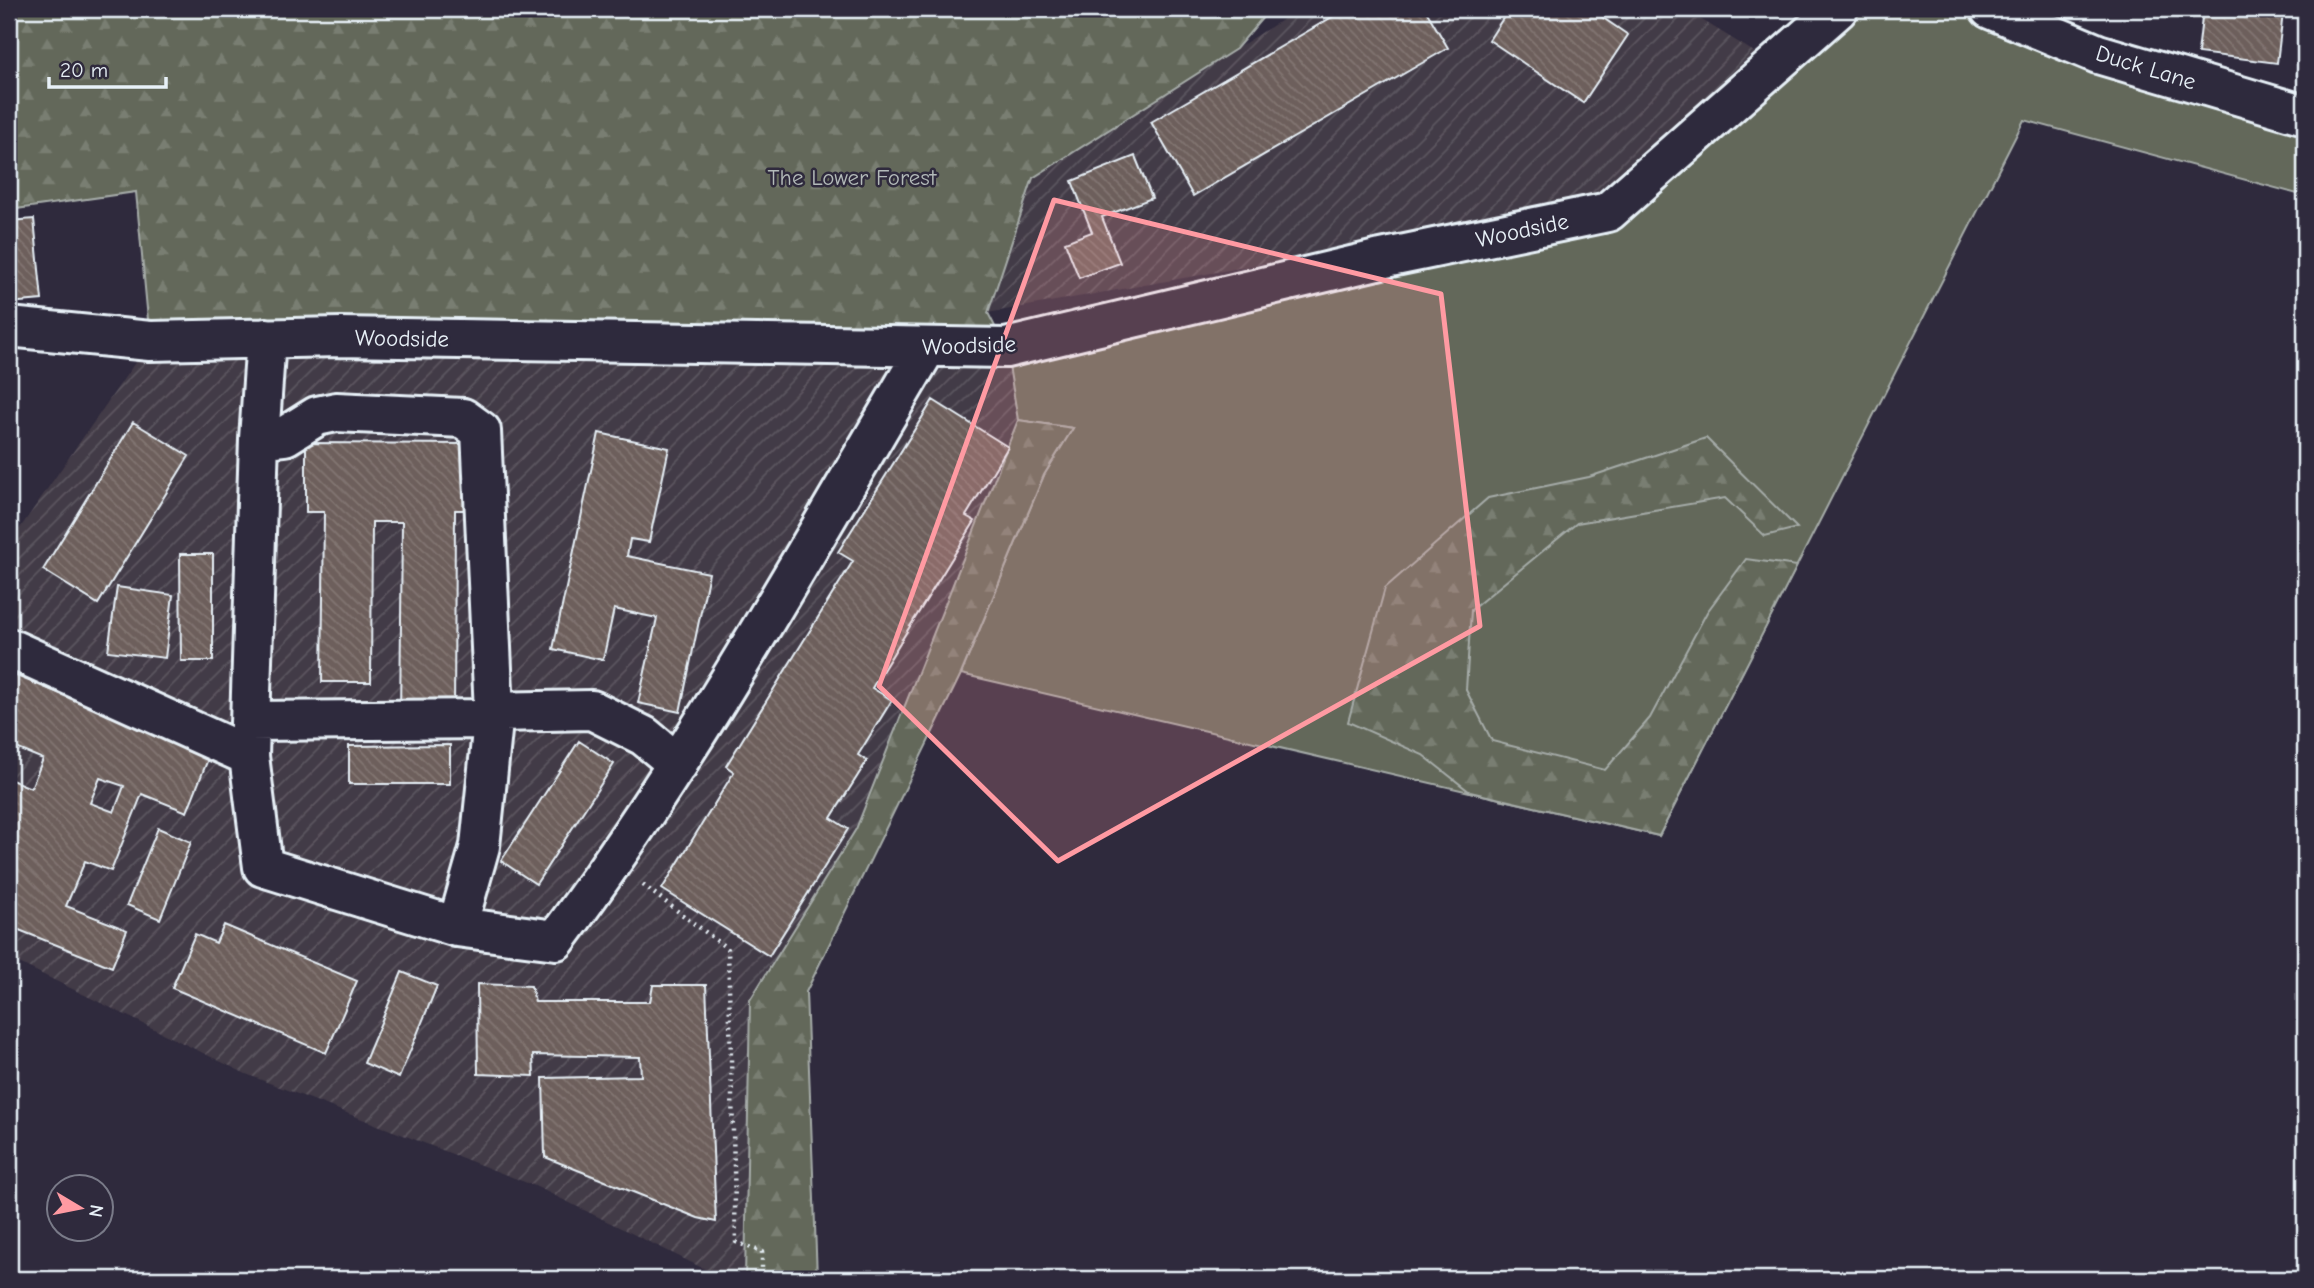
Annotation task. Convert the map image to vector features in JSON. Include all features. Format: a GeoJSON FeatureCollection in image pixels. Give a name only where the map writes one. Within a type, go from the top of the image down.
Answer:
{"type":"FeatureCollection","features":[{"type":"Feature","properties":{"kind":"street","name":"Woodside"},"geometry":{"type":"LineString","coordinates":[[9,327],[150,341],[266,338],[1006,348],[1381,259],[1608,212],[1838,9]]}},
{"type":"Feature","properties":{"kind":"street","name":"Duck Lane"},"geometry":{"type":"LineString","coordinates":[[1990,9],[2098,54],[2305,115]]}},
{"type":"Feature","properties":{"kind":"street"},"geometry":{"type":"LineString","coordinates":[[266,338],[259,439],[249,738],[263,867],[457,927],[556,940],[613,863],[678,764],[928,347]]}},
{"type":"Feature","properties":{"kind":"street"},"geometry":{"type":"LineString","coordinates":[[259,439],[285,436],[317,416],[336,412],[463,418],[481,431],[494,716],[480,846],[457,927]]}},
{"type":"Feature","properties":{"kind":"street"},"geometry":{"type":"LineString","coordinates":[[9,648],[249,738],[592,710],[644,736],[678,764]]}},
{"type":"Feature","properties":{"kind":"path"},"geometry":{"type":"LineString","coordinates":[[613,863],[728,949],[736,1242],[762,1252],[762,1279]]}},
{"type":"Feature","properties":{"kind":"highlighted area"},"geometry":{"type":"Polygon","coordinates":[[[1054,200],[1441,294],[1480,626],[1058,861],[879,686],[1054,200]]]}},
{"type":"Feature","properties":{"kind":"shaded area"},"geometry":{"type":"Polygon","coordinates":[[[1299,9],[1684,9],[1764,58],[1596,204],[988,313],[1033,178],[1299,9]]]}},
{"type":"Feature","properties":{"kind":"shaded area"},"geometry":{"type":"Polygon","coordinates":[[[150,341],[1006,348],[1018,420],[856,829],[750,1000],[745,1279],[725,1279],[535,1186],[246,1074],[9,958],[9,544],[150,341]]]}},
{"type":"Feature","properties":{"kind":"green space","name":"The Lower Forest"},"geometry":{"type":"Polygon","coordinates":[[[9,9],[1270,9],[1236,49],[1033,178],[988,313],[1006,348],[150,341],[136,192],[9,210],[9,9]]]}},
{"type":"Feature","properties":{"kind":"green space"},"geometry":{"type":"Polygon","coordinates":[[[1838,9],[1990,9],[2305,115],[2305,196],[2024,120],[1659,836],[961,674],[1044,475],[1073,428],[1018,420],[1006,348],[1608,211],[1838,9]]]}},
{"type":"Feature","properties":{"kind":"green space"},"geometry":{"type":"Polygon","coordinates":[[[1018,420],[1073,428],[1044,475],[961,674],[806,992],[817,1277],[820,1279],[745,1279],[750,1000],[856,829],[1018,420]]]}},
{"type":"Feature","properties":{"kind":"green space"},"geometry":{"type":"Polygon","coordinates":[[[1706,438],[1797,528],[1765,536],[1725,498],[1577,523],[1471,610],[1466,690],[1492,741],[1605,770],[1650,718],[1707,612],[1746,559],[1797,566],[1659,836],[1470,792],[1423,755],[1348,722],[1385,588],[1488,498],[1589,477],[1706,438]]]}},
{"type":"Feature","properties":{"kind":"building"},"geometry":{"type":"Polygon","coordinates":[[[1346,9],[1425,9],[1448,48],[1193,196],[1151,122],[1346,9]]]}},
{"type":"Feature","properties":{"kind":"building"},"geometry":{"type":"Polygon","coordinates":[[[1509,9],[1590,9],[1628,35],[1583,103],[1489,40],[1509,9]]]}},
{"type":"Feature","properties":{"kind":"building"},"geometry":{"type":"Polygon","coordinates":[[[2203,9],[2283,13],[2277,63],[2198,53],[2203,9]]]}},
{"type":"Feature","properties":{"kind":"building"},"geometry":{"type":"Polygon","coordinates":[[[2305,29],[2305,77],[2297,75],[2305,29]]]}},
{"type":"Feature","properties":{"kind":"building"},"geometry":{"type":"Polygon","coordinates":[[[1135,156],[1152,198],[1102,217],[1120,263],[1079,278],[1065,242],[1092,232],[1072,181],[1135,156]]]}},
{"type":"Feature","properties":{"kind":"building"},"geometry":{"type":"Polygon","coordinates":[[[34,219],[42,300],[9,303],[9,221],[34,219]]]}},
{"type":"Feature","properties":{"kind":"building"},"geometry":{"type":"Polygon","coordinates":[[[933,400],[1008,447],[966,516],[975,521],[872,688],[892,700],[858,755],[867,761],[831,818],[848,829],[769,956],[662,889],[734,772],[726,766],[853,561],[838,552],[933,400]]]}},
{"type":"Feature","properties":{"kind":"building"},"geometry":{"type":"Polygon","coordinates":[[[133,422],[189,456],[98,604],[43,570],[133,422]]]}},
{"type":"Feature","properties":{"kind":"building"},"geometry":{"type":"Polygon","coordinates":[[[599,433],[669,448],[649,542],[630,539],[627,556],[709,573],[680,712],[638,703],[657,618],[614,609],[603,660],[553,649],[599,433]]]}},
{"type":"Feature","properties":{"kind":"building"},"geometry":{"type":"Polygon","coordinates":[[[306,443],[471,444],[470,510],[455,510],[454,720],[400,719],[402,522],[372,522],[371,682],[322,682],[324,512],[306,512],[306,443]]]}},
{"type":"Feature","properties":{"kind":"building"},"geometry":{"type":"Polygon","coordinates":[[[180,554],[213,554],[213,661],[181,661],[180,554]]]}},
{"type":"Feature","properties":{"kind":"building"},"geometry":{"type":"Polygon","coordinates":[[[117,587],[173,595],[165,658],[108,651],[117,587]]]}},
{"type":"Feature","properties":{"kind":"building"},"geometry":{"type":"Polygon","coordinates":[[[9,673],[210,754],[187,812],[142,794],[111,871],[85,861],[66,906],[127,930],[112,967],[9,926],[9,779],[31,788],[43,759],[9,745],[9,673]],[[100,778],[90,803],[114,812],[124,786],[100,778]]]}},
{"type":"Feature","properties":{"kind":"building"},"geometry":{"type":"Polygon","coordinates":[[[579,741],[614,764],[536,884],[501,861],[579,741]]]}},
{"type":"Feature","properties":{"kind":"building"},"geometry":{"type":"Polygon","coordinates":[[[450,745],[450,784],[349,784],[349,746],[450,745]]]}},
{"type":"Feature","properties":{"kind":"building"},"geometry":{"type":"Polygon","coordinates":[[[158,828],[191,842],[160,919],[127,905],[158,828]]]}},
{"type":"Feature","properties":{"kind":"building"},"geometry":{"type":"Polygon","coordinates":[[[224,925],[357,981],[326,1053],[172,988],[195,934],[216,943],[224,925]]]}},
{"type":"Feature","properties":{"kind":"building"},"geometry":{"type":"Polygon","coordinates":[[[402,972],[437,986],[399,1078],[364,1063],[402,972]]]}},
{"type":"Feature","properties":{"kind":"building"},"geometry":{"type":"Polygon","coordinates":[[[477,984],[531,986],[535,1002],[650,1002],[653,985],[706,985],[716,1222],[698,1218],[545,1157],[543,1078],[641,1076],[640,1057],[533,1055],[534,1076],[478,1074],[477,984]]]}}]}
